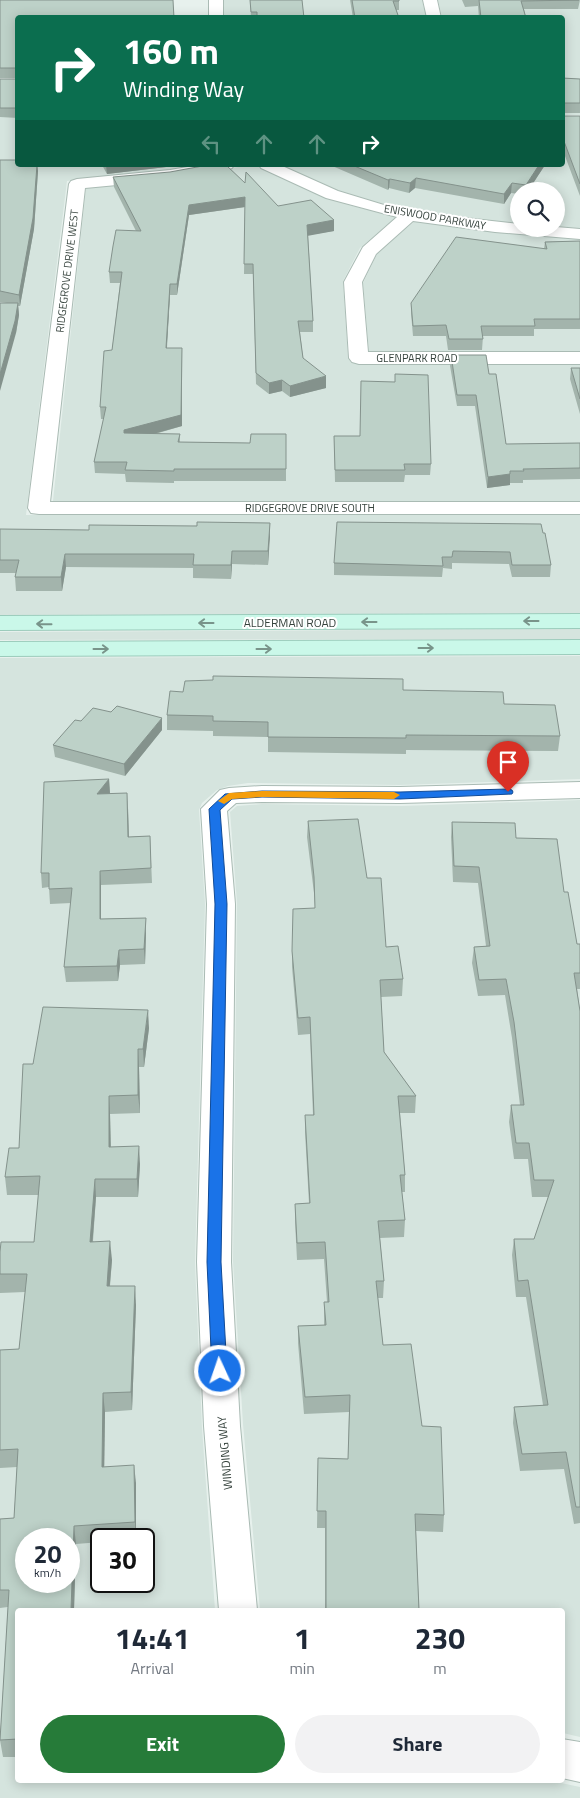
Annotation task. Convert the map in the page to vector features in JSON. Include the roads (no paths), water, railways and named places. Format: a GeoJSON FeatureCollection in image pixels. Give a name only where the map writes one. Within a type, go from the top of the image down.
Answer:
{"type":"FeatureCollection","features":[{"type":"Feature","properties":{"kind":"main road","name":"ALDERMAN ROAD"},"geometry":{"type":"LineString","coordinates":[[0,623],[580,621]]}},
{"type":"Feature","properties":{"kind":"main road","name":"ALDERMAN ROAD"},"geometry":{"type":"LineString","coordinates":[[0,649],[580,648]]}},
{"type":"Feature","properties":{"kind":"street"},"geometry":{"type":"LineString","coordinates":[[216,0],[216,15]]}},
{"type":"Feature","properties":{"kind":"street"},"geometry":{"type":"LineString","coordinates":[[430,0],[433,15]]}},
{"type":"Feature","properties":{"kind":"street","name":"RIDGEGROVE DRIVE WEST"},"geometry":{"type":"LineString","coordinates":[[40,508],[77,184],[170,175],[215,167]]}},
{"type":"Feature","properties":{"kind":"street","name":"ENISWOOD PARKWAY"},"geometry":{"type":"LineString","coordinates":[[271,167],[323,191],[354,202],[410,215],[507,229],[580,234]]}},
{"type":"Feature","properties":{"kind":"street","name":"GLENPARK ROAD"},"geometry":{"type":"LineString","coordinates":[[410,215],[369,251],[353,282],[359,358],[580,358]]}},
{"type":"Feature","properties":{"kind":"street","name":"RIDGEGROVE DRIVE SOUTH"},"geometry":{"type":"LineString","coordinates":[[40,508],[580,508]]}},
{"type":"Feature","properties":{"kind":"street","name":"WINDING WAY"},"geometry":{"type":"LineString","coordinates":[[238,1608],[222,1426],[214,1262],[221,904],[214,809],[229,796],[262,794],[400,795],[580,790]]}},
{"type":"Feature","properties":{"kind":"street"},"geometry":{"type":"LineString","coordinates":[[565,1759],[580,1762]]}}]}
